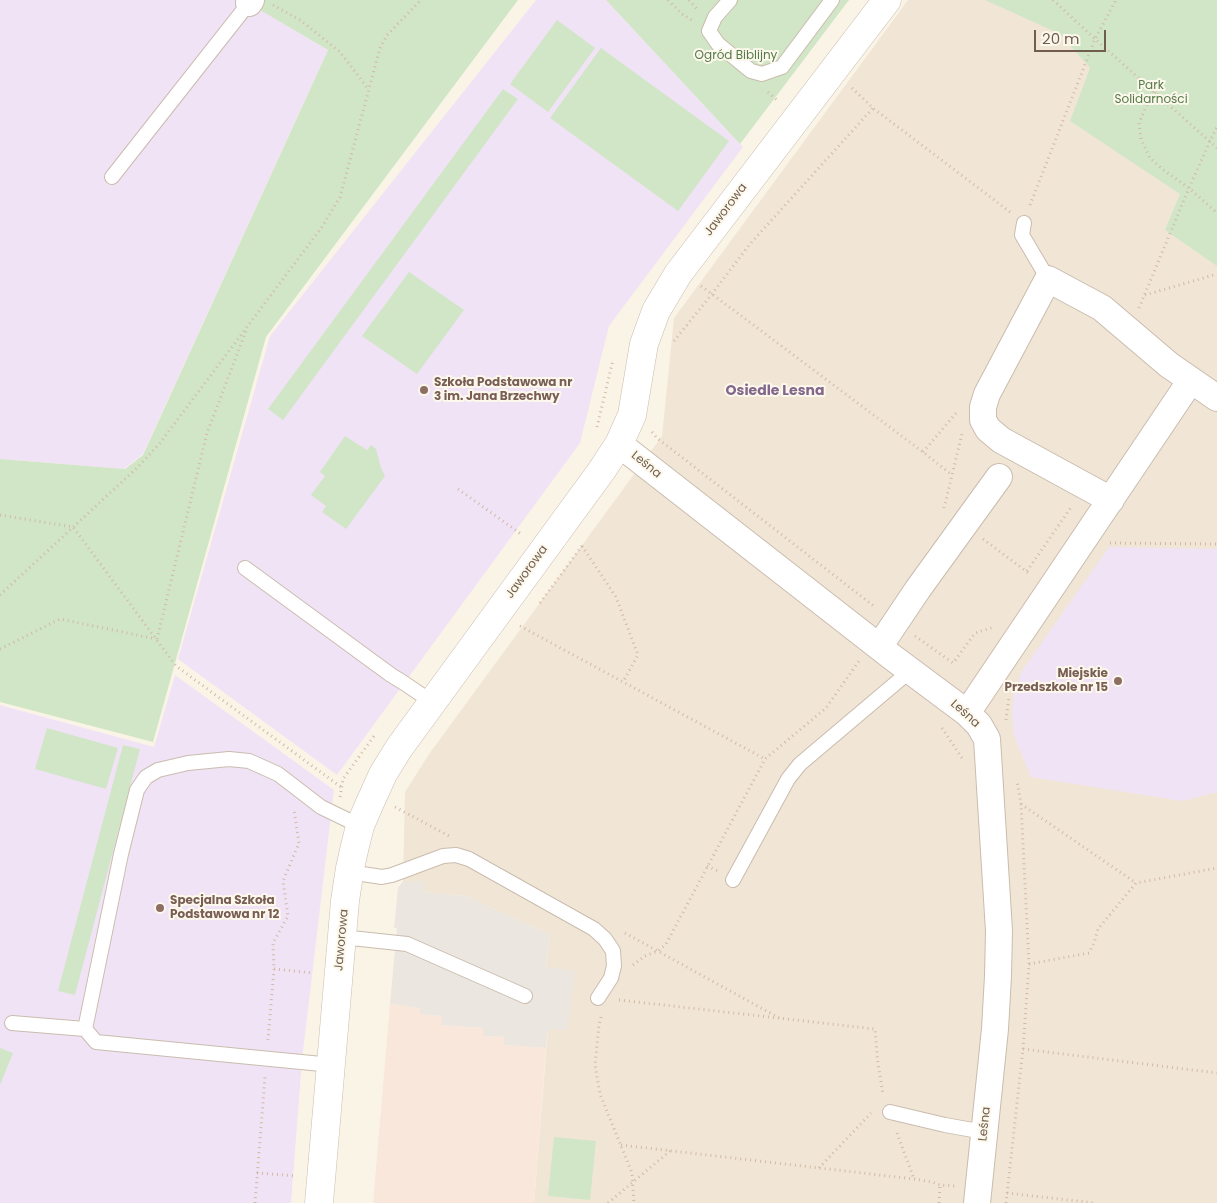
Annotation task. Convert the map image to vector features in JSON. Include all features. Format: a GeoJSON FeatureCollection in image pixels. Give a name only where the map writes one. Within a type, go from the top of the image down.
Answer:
{"type":"FeatureCollection","features":[{"type":"Feature","properties":{"kind":"street","name":"Jaworowa"},"geometry":{"type":"LineString","coordinates":[[319,1203],[349,872],[360,826],[368,805],[383,774],[399,748],[619,444],[632,415],[644,344],[656,310],[678,274],[887,0]]}},
{"type":"Feature","properties":{"kind":"street"},"geometry":{"type":"LineString","coordinates":[[1111,500],[1001,440],[988,429],[984,420],[983,407],[987,394],[1048,279],[1102,308],[1169,364],[1217,398]]}},
{"type":"Feature","properties":{"kind":"street"},"geometry":{"type":"LineString","coordinates":[[967,713],[1191,380]]}},
{"type":"Feature","properties":{"kind":"street","name":"Leśna"},"geometry":{"type":"LineString","coordinates":[[619,444],[980,725],[987,740],[999,931],[995,1029],[977,1203]]}},
{"type":"Feature","properties":{"kind":"street"},"geometry":{"type":"LineString","coordinates":[[879,647],[918,589],[954,518],[999,477]]}},
{"type":"Feature","properties":{"kind":"lane"},"geometry":{"type":"LineString","coordinates":[[730,0],[715,17],[709,31],[718,44],[751,71],[762,74],[782,67],[832,0]]}},
{"type":"Feature","properties":{"kind":"lane"},"geometry":{"type":"LineString","coordinates":[[112,177],[257,2]]}},
{"type":"Feature","properties":{"kind":"lane"},"geometry":{"type":"LineString","coordinates":[[1024,223],[1022,235],[1048,279]]}},
{"type":"Feature","properties":{"kind":"lane"},"geometry":{"type":"LineString","coordinates":[[245,568],[432,702]]}},
{"type":"Feature","properties":{"kind":"lane"},"geometry":{"type":"LineString","coordinates":[[733,880],[788,779],[800,764],[910,671]]}},
{"type":"Feature","properties":{"kind":"lane"},"geometry":{"type":"LineString","coordinates":[[85,1029],[121,854],[137,790],[146,777],[158,770],[188,762],[229,759],[249,761],[278,774],[321,807],[360,826]]}},
{"type":"Feature","properties":{"kind":"lane"},"geometry":{"type":"LineString","coordinates":[[349,872],[382,877],[443,856],[456,855],[469,859],[594,929],[605,939],[613,951],[614,966],[604,1002]]}},
{"type":"Feature","properties":{"kind":"lane"},"geometry":{"type":"LineString","coordinates":[[342,938],[407,944],[525,996]]}},
{"type":"Feature","properties":{"kind":"lane"},"geometry":{"type":"LineString","coordinates":[[12,1023],[85,1029],[96,1042],[332,1065]]}},
{"type":"Feature","properties":{"kind":"lane"},"geometry":{"type":"LineString","coordinates":[[890,1112],[984,1132]]}},
{"type":"Feature","properties":{"kind":"path"},"geometry":{"type":"LineString","coordinates":[[0,595],[138,467],[160,443],[322,227],[340,197],[380,48],[387,35],[421,0]]}},
{"type":"Feature","properties":{"kind":"path"},"geometry":{"type":"LineString","coordinates":[[689,0],[698,10]]}},
{"type":"Feature","properties":{"kind":"path"},"geometry":{"type":"LineString","coordinates":[[1053,0],[1217,148]]}},
{"type":"Feature","properties":{"kind":"path"},"geometry":{"type":"LineString","coordinates":[[850,86],[873,108],[1024,223],[1095,39],[1116,0]]}},
{"type":"Feature","properties":{"kind":"path"},"geometry":{"type":"LineString","coordinates":[[257,2],[300,20],[340,52],[369,90]]}},
{"type":"Feature","properties":{"kind":"path"},"geometry":{"type":"LineString","coordinates":[[1155,92],[1146,106],[1140,123],[1141,139],[1150,158],[1217,213]]}},
{"type":"Feature","properties":{"kind":"path"},"geometry":{"type":"LineString","coordinates":[[669,347],[750,244],[873,108]]}},
{"type":"Feature","properties":{"kind":"path"},"geometry":{"type":"LineString","coordinates":[[1130,331],[1188,188],[1217,127]]}},
{"type":"Feature","properties":{"kind":"path"},"geometry":{"type":"LineString","coordinates":[[1145,295],[1217,274]]}},
{"type":"Feature","properties":{"kind":"path"},"geometry":{"type":"LineString","coordinates":[[698,285],[952,475]]}},
{"type":"Feature","properties":{"kind":"path"},"geometry":{"type":"LineString","coordinates":[[157,640],[207,433],[247,327]]}},
{"type":"Feature","properties":{"kind":"path"},"geometry":{"type":"LineString","coordinates":[[923,452],[972,394],[987,394]]}},
{"type":"Feature","properties":{"kind":"path"},"geometry":{"type":"LineString","coordinates":[[651,430],[657,438],[896,623],[953,663],[975,633],[1002,624]]}},
{"type":"Feature","properties":{"kind":"path"},"geometry":{"type":"LineString","coordinates":[[963,430],[952,475],[954,518],[1032,575]]}},
{"type":"Feature","properties":{"kind":"path"},"geometry":{"type":"LineString","coordinates":[[1027,571],[1086,486]]}},
{"type":"Feature","properties":{"kind":"path"},"geometry":{"type":"LineString","coordinates":[[458,489],[521,534]]}},
{"type":"Feature","properties":{"kind":"path"},"geometry":{"type":"LineString","coordinates":[[0,515],[73,527],[176,666],[341,787]]}},
{"type":"Feature","properties":{"kind":"path"},"geometry":{"type":"LineString","coordinates":[[538,605],[582,546],[583,538]]}},
{"type":"Feature","properties":{"kind":"path"},"geometry":{"type":"LineString","coordinates":[[1108,543],[1217,544]]}},
{"type":"Feature","properties":{"kind":"path"},"geometry":{"type":"LineString","coordinates":[[582,546],[616,597],[638,656],[623,682]]}},
{"type":"Feature","properties":{"kind":"path"},"geometry":{"type":"LineString","coordinates":[[0,649],[60,619],[157,640]]}},
{"type":"Feature","properties":{"kind":"path"},"geometry":{"type":"LineString","coordinates":[[520,625],[766,759]]}},
{"type":"Feature","properties":{"kind":"path"},"geometry":{"type":"LineString","coordinates":[[1006,721],[1010,692]]}},
{"type":"Feature","properties":{"kind":"path"},"geometry":{"type":"LineString","coordinates":[[937,721],[965,762]]}},
{"type":"Feature","properties":{"kind":"path"},"geometry":{"type":"LineString","coordinates":[[1006,1203],[1023,1049],[1029,964],[1021,804],[1016,776]]}},
{"type":"Feature","properties":{"kind":"path"},"geometry":{"type":"LineString","coordinates":[[255,1203],[274,969],[273,943],[288,916],[283,881],[298,843],[290,783]]}},
{"type":"Feature","properties":{"kind":"path"},"geometry":{"type":"LineString","coordinates":[[1021,804],[1136,883]]}},
{"type":"Feature","properties":{"kind":"path"},"geometry":{"type":"LineString","coordinates":[[1029,964],[1089,953],[1098,929],[1136,883],[1217,868]]}},
{"type":"Feature","properties":{"kind":"path"},"geometry":{"type":"LineString","coordinates":[[631,968],[644,956],[658,951],[781,1019]]}},
{"type":"Feature","properties":{"kind":"path"},"geometry":{"type":"LineString","coordinates":[[274,969],[316,973]]}},
{"type":"Feature","properties":{"kind":"path"},"geometry":{"type":"LineString","coordinates":[[634,1203],[632,1173],[600,1094],[595,1066],[598,1025],[604,1002],[875,1029],[883,1093],[914,1180]]}},
{"type":"Feature","properties":{"kind":"path"},"geometry":{"type":"LineString","coordinates":[[1023,1049],[1217,1073]]}},
{"type":"Feature","properties":{"kind":"path"},"geometry":{"type":"LineString","coordinates":[[819,1168],[885,1098]]}},
{"type":"Feature","properties":{"kind":"path"},"geometry":{"type":"LineString","coordinates":[[620,1145],[954,1186]]}},
{"type":"Feature","properties":{"kind":"path"},"geometry":{"type":"LineString","coordinates":[[608,1203],[670,1151]]}},
{"type":"Feature","properties":{"kind":"path"},"geometry":{"type":"LineString","coordinates":[[257,1173],[299,1176]]}},
{"type":"Feature","properties":{"kind":"path"},"geometry":{"type":"LineString","coordinates":[[938,1203],[940,1185]]}},
{"type":"Feature","properties":{"kind":"path"},"geometry":{"type":"LineString","coordinates":[[1007,1193],[1095,1203]]}},
{"type":"Feature","properties":{"kind":"shaded area"},"geometry":{"type":"Polygon","coordinates":[[[0,0],[244,0],[328,50],[143,454],[124,469],[0,459],[0,0]]]}},
{"type":"Feature","properties":{"kind":"shaded area","name":"Szkoła Podstawowa nr 3 im. Jana Brzechwy"},"geometry":{"type":"Polygon","coordinates":[[[536,0],[606,0],[743,147],[609,326],[580,443],[337,775],[178,659],[270,336],[536,0]]]}},
{"type":"Feature","properties":{"kind":"shaded area"},"geometry":{"type":"Polygon","coordinates":[[[908,0],[1217,0],[1217,1203],[534,1203],[548,1029],[546,968],[550,935],[466,896],[424,892],[403,881],[405,792],[429,754],[662,436],[674,318],[908,0]]]}},
{"type":"Feature","properties":{"kind":"shaded area","name":"Miejskie Przedszkole nr 15"},"geometry":{"type":"Polygon","coordinates":[[[1109,547],[1217,549],[1217,792],[1182,801],[1031,777],[1014,736],[1012,712],[1014,691],[1022,671],[1109,547]]]}},
{"type":"Feature","properties":{"kind":"shaded area","name":"Specjalna Szkoła Podstawowa nr 12"},"geometry":{"type":"Polygon","coordinates":[[[175,675],[334,790],[302,1060],[291,1203],[0,1203],[0,705],[154,747],[175,675]]]}},
{"type":"Feature","properties":{"kind":"shaded area"},"geometry":{"type":"Polygon","coordinates":[[[403,881],[423,881],[424,892],[466,896],[550,935],[546,967],[575,971],[567,1030],[548,1029],[546,1048],[504,1045],[504,1037],[483,1036],[483,1028],[441,1025],[442,1016],[420,1014],[420,1008],[390,1004],[397,928],[394,928],[398,888],[403,881]]]}},
{"type":"Feature","properties":{"kind":"shaded area"},"geometry":{"type":"Polygon","coordinates":[[[390,1004],[421,1008],[420,1014],[442,1016],[442,1025],[483,1028],[483,1036],[504,1037],[504,1045],[546,1048],[534,1203],[373,1203],[390,1004]]]}},
{"type":"Feature","properties":{"kind":"green space"},"geometry":{"type":"Polygon","coordinates":[[[243,0],[518,0],[266,337],[153,742],[0,702],[0,459],[125,469],[143,455],[328,50],[243,0]]]}},
{"type":"Feature","properties":{"kind":"green space","name":"Ogród Biblijny"},"geometry":{"type":"Polygon","coordinates":[[[606,0],[849,0],[740,144],[606,0]]]}},
{"type":"Feature","properties":{"kind":"green space","name":"Park Solidarności"},"geometry":{"type":"Polygon","coordinates":[[[985,0],[1217,0],[1217,266],[1165,230],[1180,194],[1070,121],[1090,68],[1060,34],[985,0]]]}},
{"type":"Feature","properties":{"kind":"green space"},"geometry":{"type":"Polygon","coordinates":[[[557,20],[595,48],[548,112],[510,84],[557,20]]]}},
{"type":"Feature","properties":{"kind":"green space"},"geometry":{"type":"Polygon","coordinates":[[[601,48],[729,141],[678,211],[550,118],[601,48]]]}},
{"type":"Feature","properties":{"kind":"green space"},"geometry":{"type":"Polygon","coordinates":[[[503,89],[518,99],[283,420],[268,409],[503,89]]]}},
{"type":"Feature","properties":{"kind":"green space"},"geometry":{"type":"Polygon","coordinates":[[[409,272],[464,310],[417,374],[362,336],[409,272]]]}},
{"type":"Feature","properties":{"kind":"green space"},"geometry":{"type":"Polygon","coordinates":[[[345,436],[367,450],[371,445],[376,449],[385,476],[346,529],[322,512],[326,506],[311,495],[325,476],[320,472],[345,436]]]}},
{"type":"Feature","properties":{"kind":"green space"},"geometry":{"type":"Polygon","coordinates":[[[47,728],[118,748],[106,789],[35,769],[47,728]]]}},
{"type":"Feature","properties":{"kind":"green space"},"geometry":{"type":"Polygon","coordinates":[[[123,745],[140,749],[75,995],[58,991],[123,745]]]}},
{"type":"Feature","properties":{"kind":"green space"},"geometry":{"type":"Polygon","coordinates":[[[0,1048],[13,1053],[0,1085],[0,1048]]]}},
{"type":"Feature","properties":{"kind":"green space"},"geometry":{"type":"Polygon","coordinates":[[[554,1137],[596,1141],[590,1200],[548,1196],[554,1137]]]}},
{"type":"Feature","properties":{"kind":"place","name":"Szkoła Podstawowa nr 3 im. Jana Brzechwy"},"geometry":{"type":"Point","coordinates":[424,390]}},
{"type":"Feature","properties":{"kind":"place","name":"Miejskie Przedszkole nr 15"},"geometry":{"type":"Point","coordinates":[1118,681]}},
{"type":"Feature","properties":{"kind":"place","name":"Specjalna Szkoła Podstawowa nr 12"},"geometry":{"type":"Point","coordinates":[160,908]}},
{"type":"Feature","properties":{"kind":"district","name":"Osiedle Lesna"},"geometry":{"type":"Point","coordinates":[775,391]}}]}
